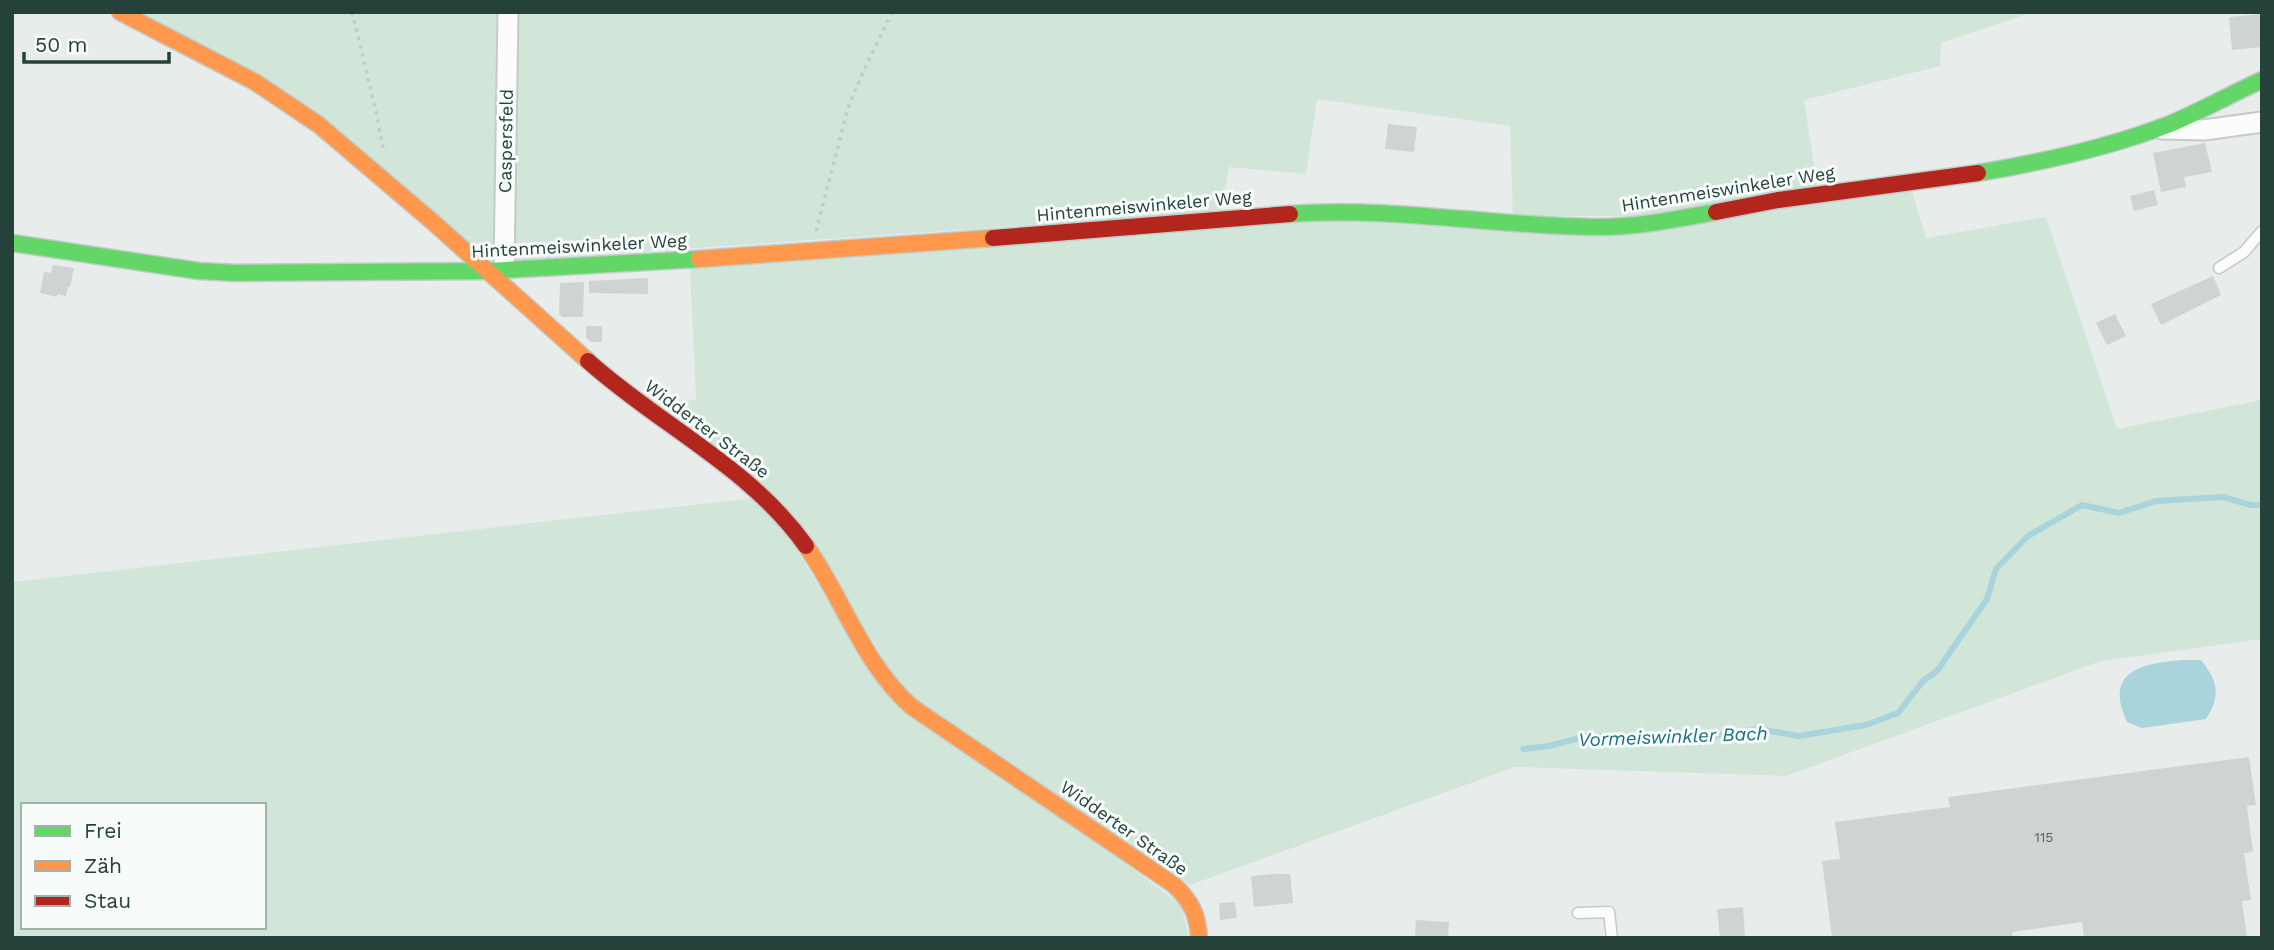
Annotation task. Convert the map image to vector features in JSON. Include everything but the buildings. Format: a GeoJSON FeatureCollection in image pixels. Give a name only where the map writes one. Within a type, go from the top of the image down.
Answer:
{"type":"FeatureCollection","features":[{"type":"Feature","properties":{"kind":"street","name":"Widderter Straße"},"geometry":{"type":"LineString","coordinates":[[120,12],[283,99],[319,125],[496,271],[616,386],[746,480],[771,502],[809,550],[877,669],[894,691],[935,723],[1174,885],[1193,903],[1198,918],[1199,938]]}},
{"type":"Feature","properties":{"kind":"street","name":"Caspersfeld"},"geometry":{"type":"LineString","coordinates":[[496,271],[508,12]]}},
{"type":"Feature","properties":{"kind":"street","name":"Hintenmeiswinkeler Weg"},"geometry":{"type":"LineString","coordinates":[[12,243],[199,271],[496,271],[812,252],[1218,218],[1335,211],[1384,212],[1569,226],[1632,225],[1767,202],[2002,170],[2158,129],[2262,80]]}},
{"type":"Feature","properties":{"kind":"street"},"geometry":{"type":"LineString","coordinates":[[2158,129],[2204,130],[2262,122]]}},
{"type":"Feature","properties":{"kind":"lane"},"geometry":{"type":"LineString","coordinates":[[2219,268],[2244,252],[2262,231]]}},
{"type":"Feature","properties":{"kind":"lane"},"geometry":{"type":"LineString","coordinates":[[1578,913],[1609,912],[1612,938]]}},
{"type":"Feature","properties":{"kind":"path"},"geometry":{"type":"LineString","coordinates":[[352,12],[379,122],[385,182]]}},
{"type":"Feature","properties":{"kind":"path"},"geometry":{"type":"LineString","coordinates":[[812,252],[848,108],[892,12]]}},
{"type":"Feature","properties":{"kind":"green space"},"geometry":{"type":"Polygon","coordinates":[[[135,12],[2033,12],[1941,43],[1940,66],[1804,100],[1817,185],[1661,216],[1513,216],[1510,126],[1317,99],[1306,174],[1229,167],[1221,212],[506,261],[481,256],[305,106],[135,12]]]}},
{"type":"Feature","properties":{"kind":"green space"},"geometry":{"type":"Polygon","coordinates":[[[1911,188],[1926,238],[2046,217],[2117,429],[2262,400],[2262,639],[2101,661],[1786,776],[1515,767],[1190,885],[921,704],[895,678],[809,536],[652,401],[696,400],[690,269],[1308,218],[1608,233],[1911,188]]]}},
{"type":"Feature","properties":{"kind":"green space"},"geometry":{"type":"Polygon","coordinates":[[[754,498],[785,530],[873,676],[1181,905],[1189,938],[12,938],[12,582],[754,498]]]}},
{"type":"Feature","properties":{"kind":"water"},"geometry":{"type":"Polygon","coordinates":[[[2181,660],[2201,660],[2214,682],[2214,703],[2206,719],[2142,728],[2127,722],[2121,705],[2123,681],[2139,668],[2181,660]]]}},
{"type":"Feature","properties":{"kind":"waterway","name":"Vormeiswinkler Bach"},"geometry":{"type":"LineString","coordinates":[[1523,749],[1549,746],[1587,736],[1712,736],[1759,729],[1799,736],[1866,725],[1898,713],[1923,681],[1937,671],[1987,599],[1996,569],[2028,536],[2082,505],[2119,513],[2156,501],[2223,497],[2251,505],[2262,505]]}},
{"type":"Feature","properties":{"kind":"traffic: fast"},"geometry":{"type":"LineString","coordinates":[[1978,173],[2075,153],[2147,133],[2262,80]]}},
{"type":"Feature","properties":{"kind":"traffic: fast"},"geometry":{"type":"LineString","coordinates":[[1290,214],[1368,213],[1522,224],[1615,227],[1716,212]]}},
{"type":"Feature","properties":{"kind":"traffic: fast"},"geometry":{"type":"LineString","coordinates":[[12,243],[199,271],[236,273],[487,271],[699,259]]}},
{"type":"Feature","properties":{"kind":"traffic: slow"},"geometry":{"type":"LineString","coordinates":[[120,12],[255,82],[319,125],[434,223],[588,361]]}},
{"type":"Feature","properties":{"kind":"traffic: slow"},"geometry":{"type":"LineString","coordinates":[[699,259],[993,238]]}},
{"type":"Feature","properties":{"kind":"traffic: slow"},"geometry":{"type":"LineString","coordinates":[[806,546],[880,671],[912,707],[1174,885],[1192,909],[1199,938]]}},
{"type":"Feature","properties":{"kind":"traffic: jam"},"geometry":{"type":"LineString","coordinates":[[1716,212],[1778,200],[1978,173]]}},
{"type":"Feature","properties":{"kind":"traffic: jam"},"geometry":{"type":"LineString","coordinates":[[993,238],[1290,214]]}},
{"type":"Feature","properties":{"kind":"traffic: jam"},"geometry":{"type":"LineString","coordinates":[[588,361],[731,470],[783,518],[806,546]]}}]}
